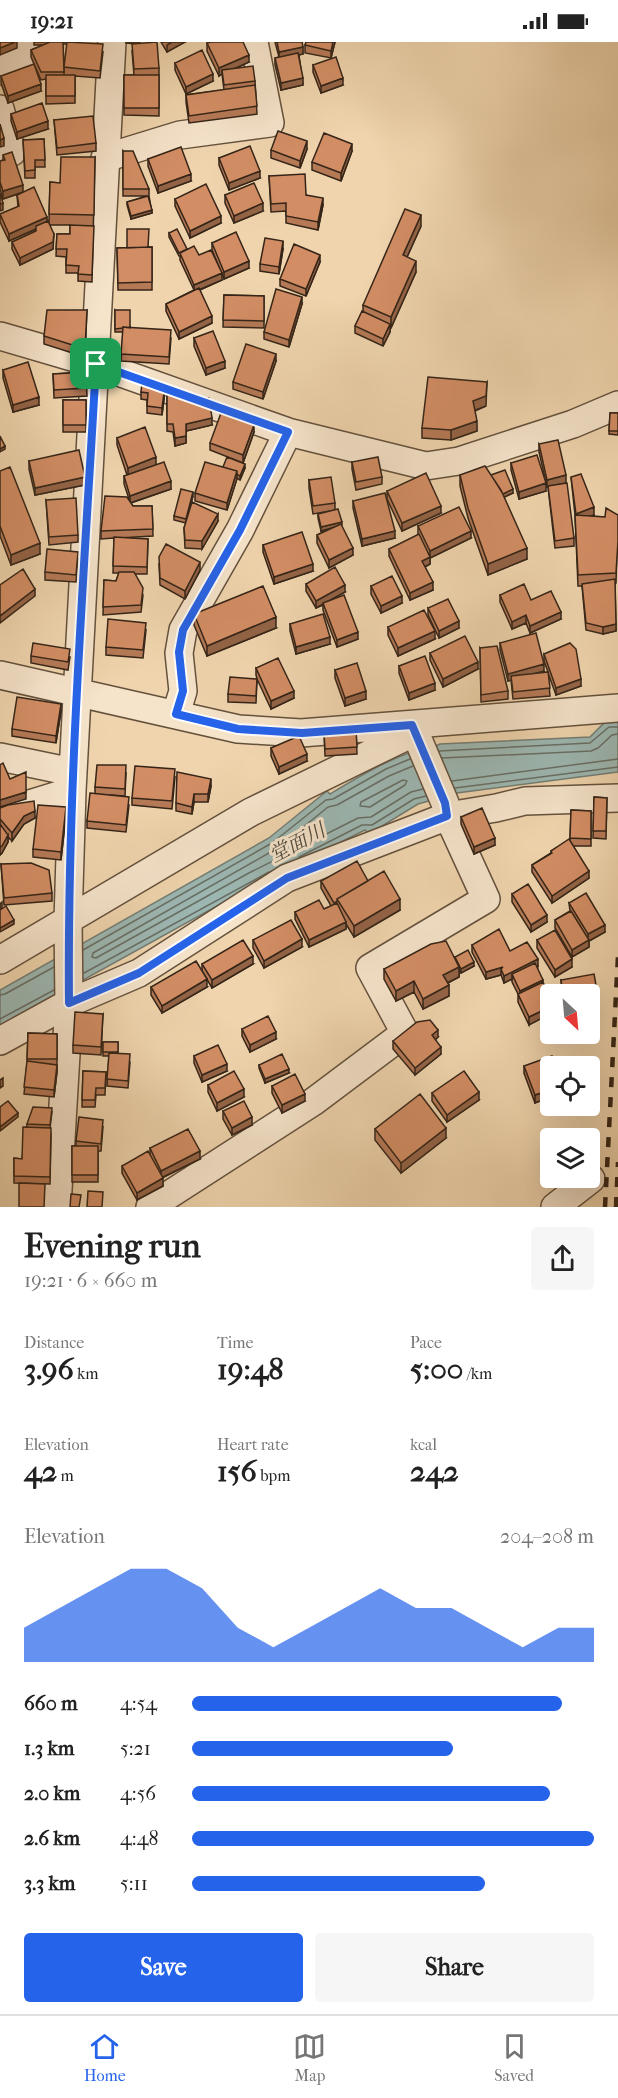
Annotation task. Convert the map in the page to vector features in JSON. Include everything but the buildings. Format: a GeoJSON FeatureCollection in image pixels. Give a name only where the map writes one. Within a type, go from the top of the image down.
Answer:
{"type":"FeatureCollection","features":[{"type":"Feature","properties":{"kind":"street"},"geometry":{"type":"LineString","coordinates":[[0,70],[26,56],[25,42]]}},
{"type":"Feature","properties":{"kind":"street"},"geometry":{"type":"LineString","coordinates":[[57,1207],[69,1003],[68,921],[72,781],[112,42]]}},
{"type":"Feature","properties":{"kind":"street"},"geometry":{"type":"LineString","coordinates":[[105,158],[180,135],[270,123],[254,42]]}},
{"type":"Feature","properties":{"kind":"street"},"geometry":{"type":"LineString","coordinates":[[0,109],[12,152],[0,155]]}},
{"type":"Feature","properties":{"kind":"street"},"geometry":{"type":"LineString","coordinates":[[0,336],[96,364],[288,432],[426,466],[469,458],[573,424],[618,405]]}},
{"type":"Feature","properties":{"kind":"street"},"geometry":{"type":"LineString","coordinates":[[176,714],[183,691],[179,652],[183,630],[240,530],[288,432]]}},
{"type":"Feature","properties":{"kind":"street"},"geometry":{"type":"LineString","coordinates":[[0,675],[238,729],[302,733],[413,729],[618,708]]}},
{"type":"Feature","properties":{"kind":"street"},"geometry":{"type":"LineString","coordinates":[[150,1207],[313,1102],[405,1033],[370,968],[486,899],[413,729]]}},
{"type":"Feature","properties":{"kind":"street"},"geometry":{"type":"LineString","coordinates":[[0,960],[251,812],[413,729]]}},
{"type":"Feature","properties":{"kind":"street"},"geometry":{"type":"LineString","coordinates":[[0,757],[72,781]]}},
{"type":"Feature","properties":{"kind":"street"},"geometry":{"type":"LineString","coordinates":[[0,813],[72,781]]}},
{"type":"Feature","properties":{"kind":"street"},"geometry":{"type":"LineString","coordinates":[[0,1041],[69,1003],[139,973],[287,878],[446,809],[496,808],[525,801],[618,798]]}},
{"type":"Feature","properties":{"kind":"street"},"geometry":{"type":"LineString","coordinates":[[555,1207],[579,1188]]}},
{"type":"Feature","properties":{"kind":"water","name":"堂面川"},"geometry":{"type":"Polygon","coordinates":[[[606,721],[618,721],[618,772],[457,793],[418,804],[369,834],[365,830],[253,886],[0,1026],[0,990],[269,838],[327,791],[330,794],[388,762],[413,751],[440,744],[590,737],[606,721]]]}},
{"type":"Feature","properties":{"kind":"railway"},"geometry":{"type":"LineString","coordinates":[[605,1207],[618,956]]}},
{"type":"Feature","properties":{"kind":"railway"},"geometry":{"type":"LineString","coordinates":[[616,1207],[618,1162]]}},
{"type":"Feature","properties":{"kind":"route"},"geometry":{"type":"LineString","coordinates":[[96,364],[288,432],[240,530],[183,630],[179,652],[183,691],[176,714],[238,729],[302,733],[412,725],[445,803],[447,816],[287,878],[139,973],[69,1003],[68,921],[72,790],[96,364]]}}]}
